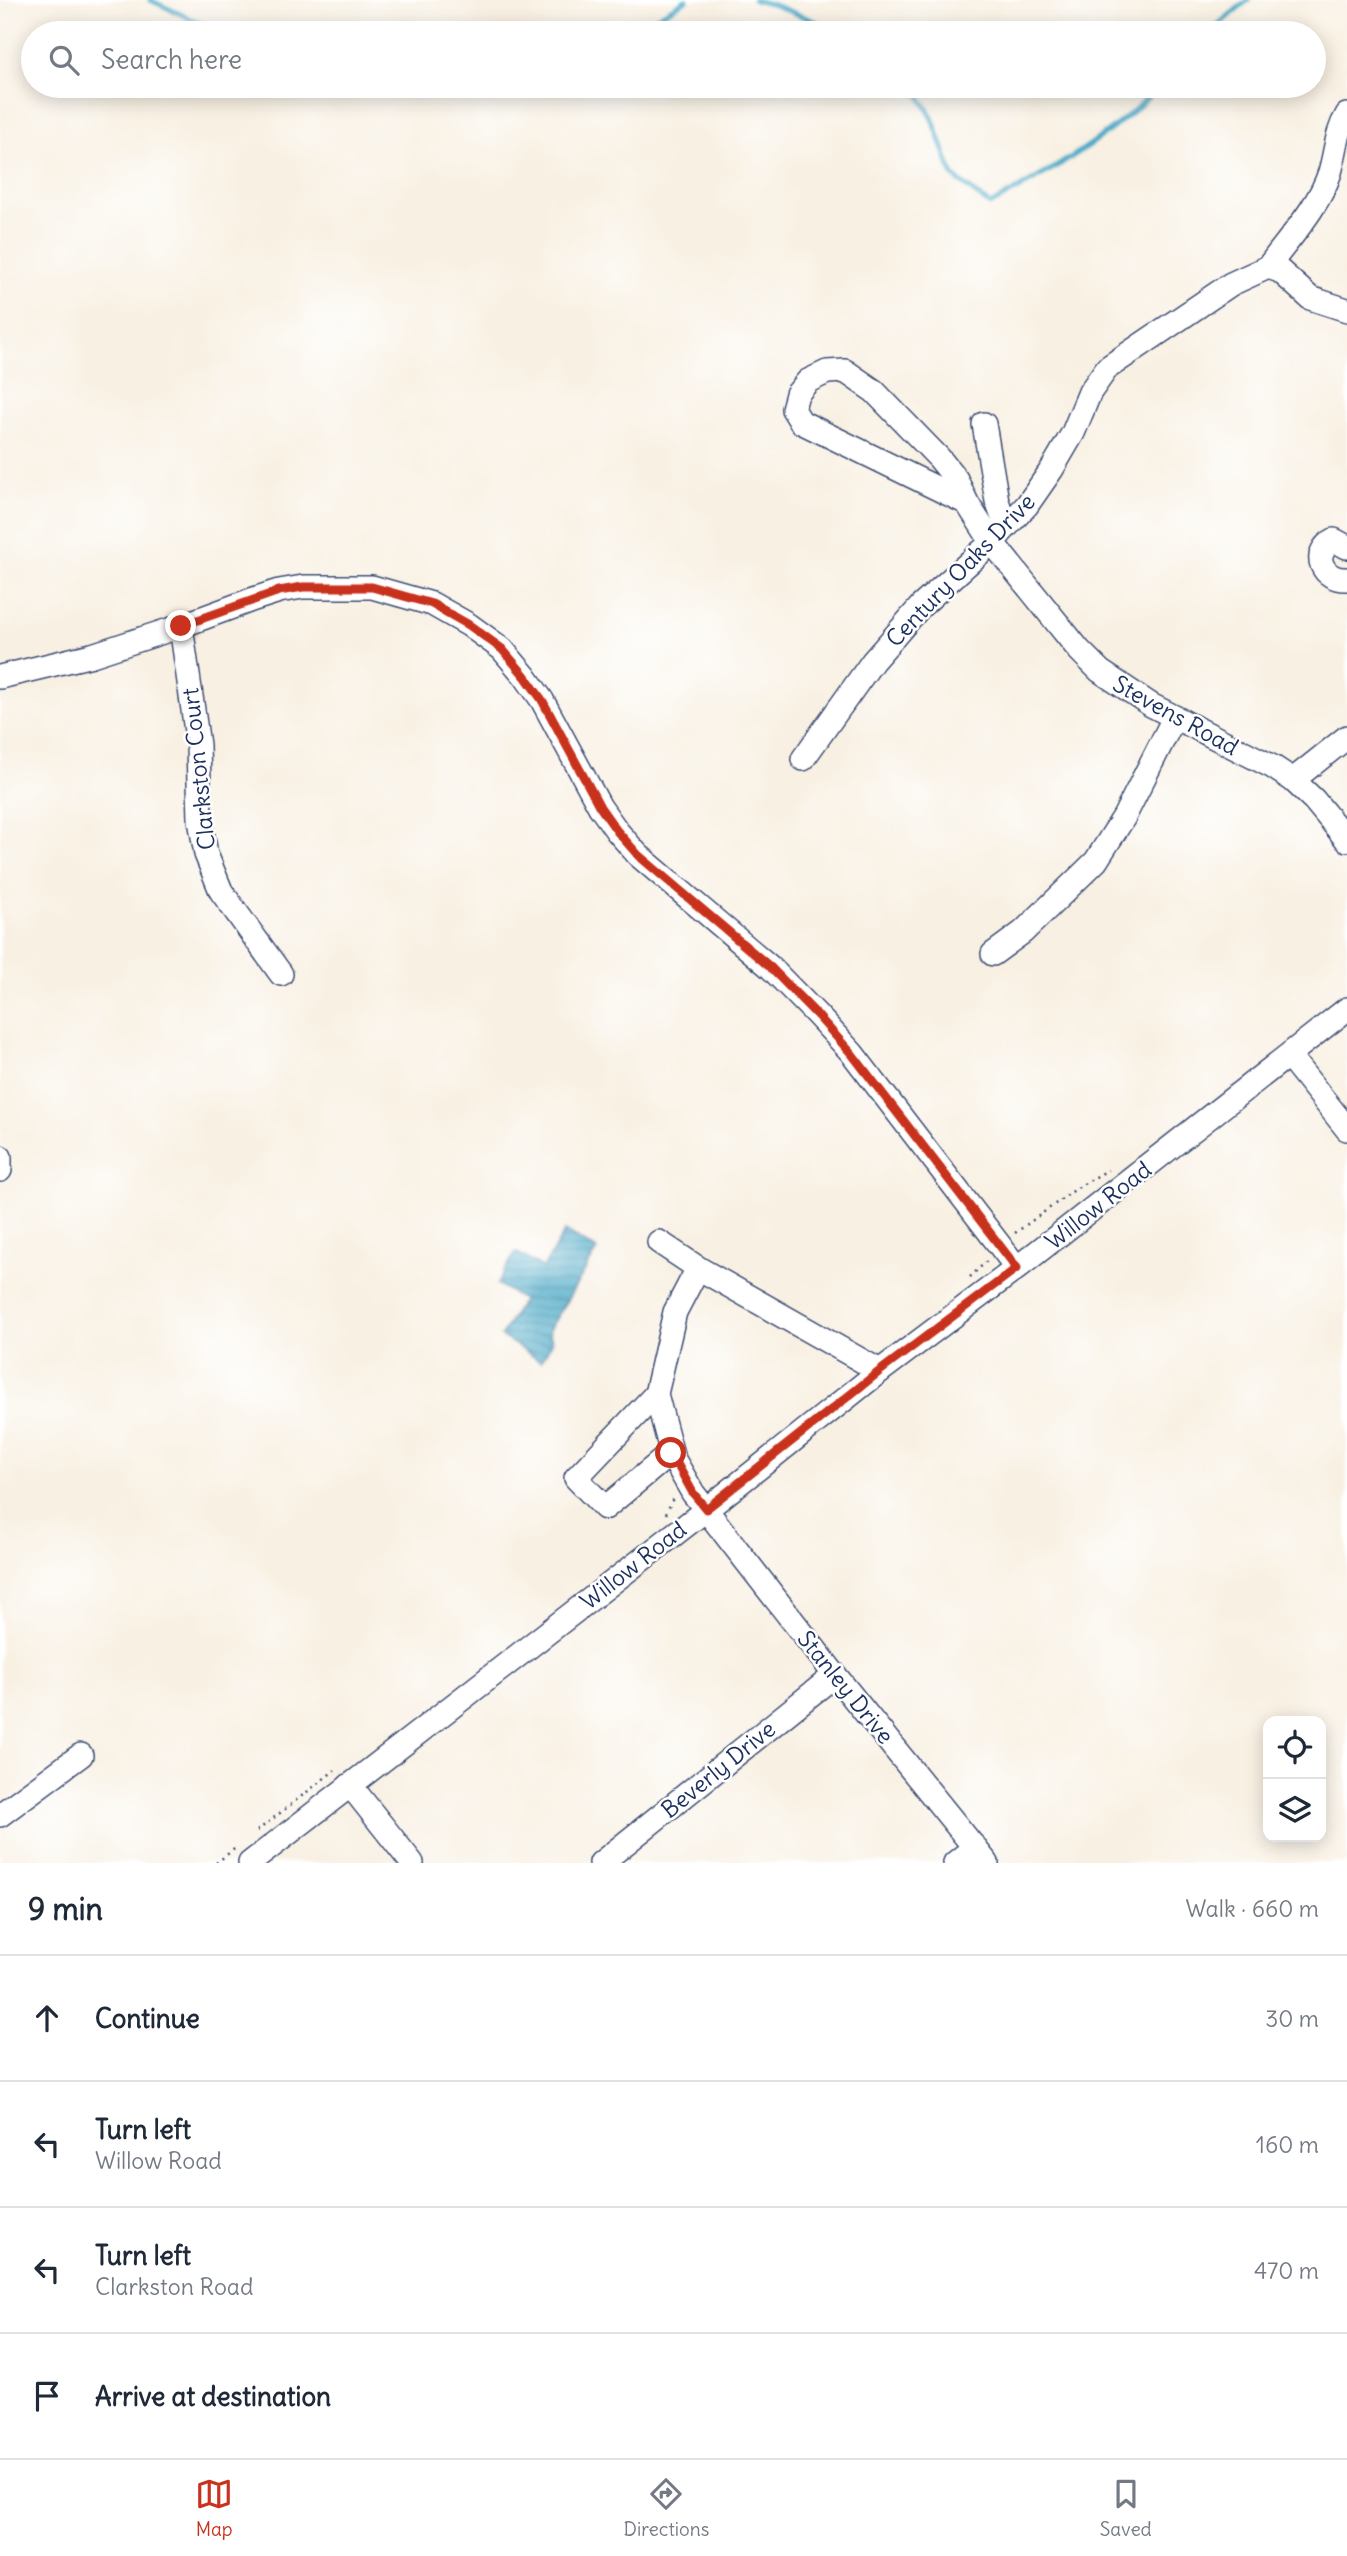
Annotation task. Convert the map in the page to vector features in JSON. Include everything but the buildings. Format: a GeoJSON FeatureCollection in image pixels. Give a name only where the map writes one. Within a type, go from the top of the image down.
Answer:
{"type":"FeatureCollection","features":[{"type":"Feature","properties":{"kind":"street"},"geometry":{"type":"LineString","coordinates":[[1347,115],[1335,145],[1330,171],[1319,196],[1274,269],[1310,298],[1347,310]]}},
{"type":"Feature","properties":{"kind":"street","name":"Century Oaks Drive"},"geometry":{"type":"LineString","coordinates":[[803,759],[873,661],[921,606],[1027,505],[1052,469],[1073,433],[1090,392],[1107,368],[1231,284],[1274,269]]}},
{"type":"Feature","properties":{"kind":"street"},"geometry":{"type":"LineString","coordinates":[[967,503],[956,479],[939,458],[874,391],[845,372],[827,372],[808,381],[797,394],[793,409],[801,422],[967,503],[999,534]]}},
{"type":"Feature","properties":{"kind":"street"},"geometry":{"type":"LineString","coordinates":[[984,425],[999,534]]}},
{"type":"Feature","properties":{"kind":"street","name":"Stevens Road"},"geometry":{"type":"LineString","coordinates":[[999,534],[1079,650],[1100,670],[1174,718],[1273,767],[1293,780],[1314,800],[1347,840]]}},
{"type":"Feature","properties":{"kind":"street"},"geometry":{"type":"LineString","coordinates":[[1347,547],[1334,540],[1327,544],[1321,553],[1321,563],[1329,575],[1338,580],[1347,579]]}},
{"type":"Feature","properties":{"kind":"street"},"geometry":{"type":"LineString","coordinates":[[0,677],[92,655],[279,591],[303,587],[372,587],[432,604],[469,625],[502,649],[525,676],[542,700],[600,807],[617,831],[638,855],[770,967],[817,1015],[852,1054],[1017,1268]]}},
{"type":"Feature","properties":{"kind":"street","name":"Clarkston Court"},"geometry":{"type":"LineString","coordinates":[[181,626],[198,746],[200,820],[206,854],[221,891],[281,974]]}},
{"type":"Feature","properties":{"kind":"street"},"geometry":{"type":"LineString","coordinates":[[993,954],[1023,932],[1096,861],[1124,817],[1174,718]]}},
{"type":"Feature","properties":{"kind":"street"},"geometry":{"type":"LineString","coordinates":[[1293,780],[1347,737]]}},
{"type":"Feature","properties":{"kind":"street","name":"Willow Road"},"geometry":{"type":"LineString","coordinates":[[250,1863],[1347,1009]]}},
{"type":"Feature","properties":{"kind":"street"},"geometry":{"type":"LineString","coordinates":[[1289,1056],[1347,1129]]}},
{"type":"Feature","properties":{"kind":"street"},"geometry":{"type":"LineString","coordinates":[[0,1157],[0,1170]]}},
{"type":"Feature","properties":{"kind":"street"},"geometry":{"type":"LineString","coordinates":[[659,1242],[698,1268],[880,1371]]}},
{"type":"Feature","properties":{"kind":"street"},"geometry":{"type":"LineString","coordinates":[[671,1453],[605,1508],[576,1478],[656,1394],[675,1312],[698,1268]]}},
{"type":"Feature","properties":{"kind":"street","name":"Stanley Drive"},"geometry":{"type":"LineString","coordinates":[[656,1394],[671,1453],[693,1493],[835,1675],[981,1855]]}},
{"type":"Feature","properties":{"kind":"street","name":"Beverly Drive"},"geometry":{"type":"LineString","coordinates":[[601,1863],[835,1675]]}},
{"type":"Feature","properties":{"kind":"street"},"geometry":{"type":"LineString","coordinates":[[0,1815],[81,1755]]}},
{"type":"Feature","properties":{"kind":"street"},"geometry":{"type":"LineString","coordinates":[[350,1785],[411,1863]]}},
{"type":"Feature","properties":{"kind":"street"},"geometry":{"type":"LineString","coordinates":[[954,1863],[981,1855]]}},
{"type":"Feature","properties":{"kind":"water"},"geometry":{"type":"Polygon","coordinates":[[[565,1231],[597,1250],[549,1330],[552,1342],[541,1361],[501,1336],[523,1300],[497,1284],[516,1252],[543,1268],[565,1231]]]}},
{"type":"Feature","properties":{"kind":"waterway"},"geometry":{"type":"LineString","coordinates":[[150,0],[196,21]]}},
{"type":"Feature","properties":{"kind":"waterway"},"geometry":{"type":"LineString","coordinates":[[650,21],[686,0]]}},
{"type":"Feature","properties":{"kind":"waterway"},"geometry":{"type":"LineString","coordinates":[[754,0],[815,21]]}},
{"type":"Feature","properties":{"kind":"waterway"},"geometry":{"type":"LineString","coordinates":[[1223,21],[1248,0]]}},
{"type":"Feature","properties":{"kind":"waterway"},"geometry":{"type":"LineString","coordinates":[[921,98],[932,117],[953,176],[990,205],[1101,137],[1147,98]]}},
{"type":"Feature","properties":{"kind":"route"},"geometry":{"type":"LineString","coordinates":[[181,626],[279,591],[303,587],[372,587],[401,593],[432,604],[469,625],[502,649],[542,700],[600,807],[617,831],[638,855],[770,967],[817,1015],[852,1054],[1017,1268],[880,1371],[706,1509],[693,1493],[671,1453]]}}]}
